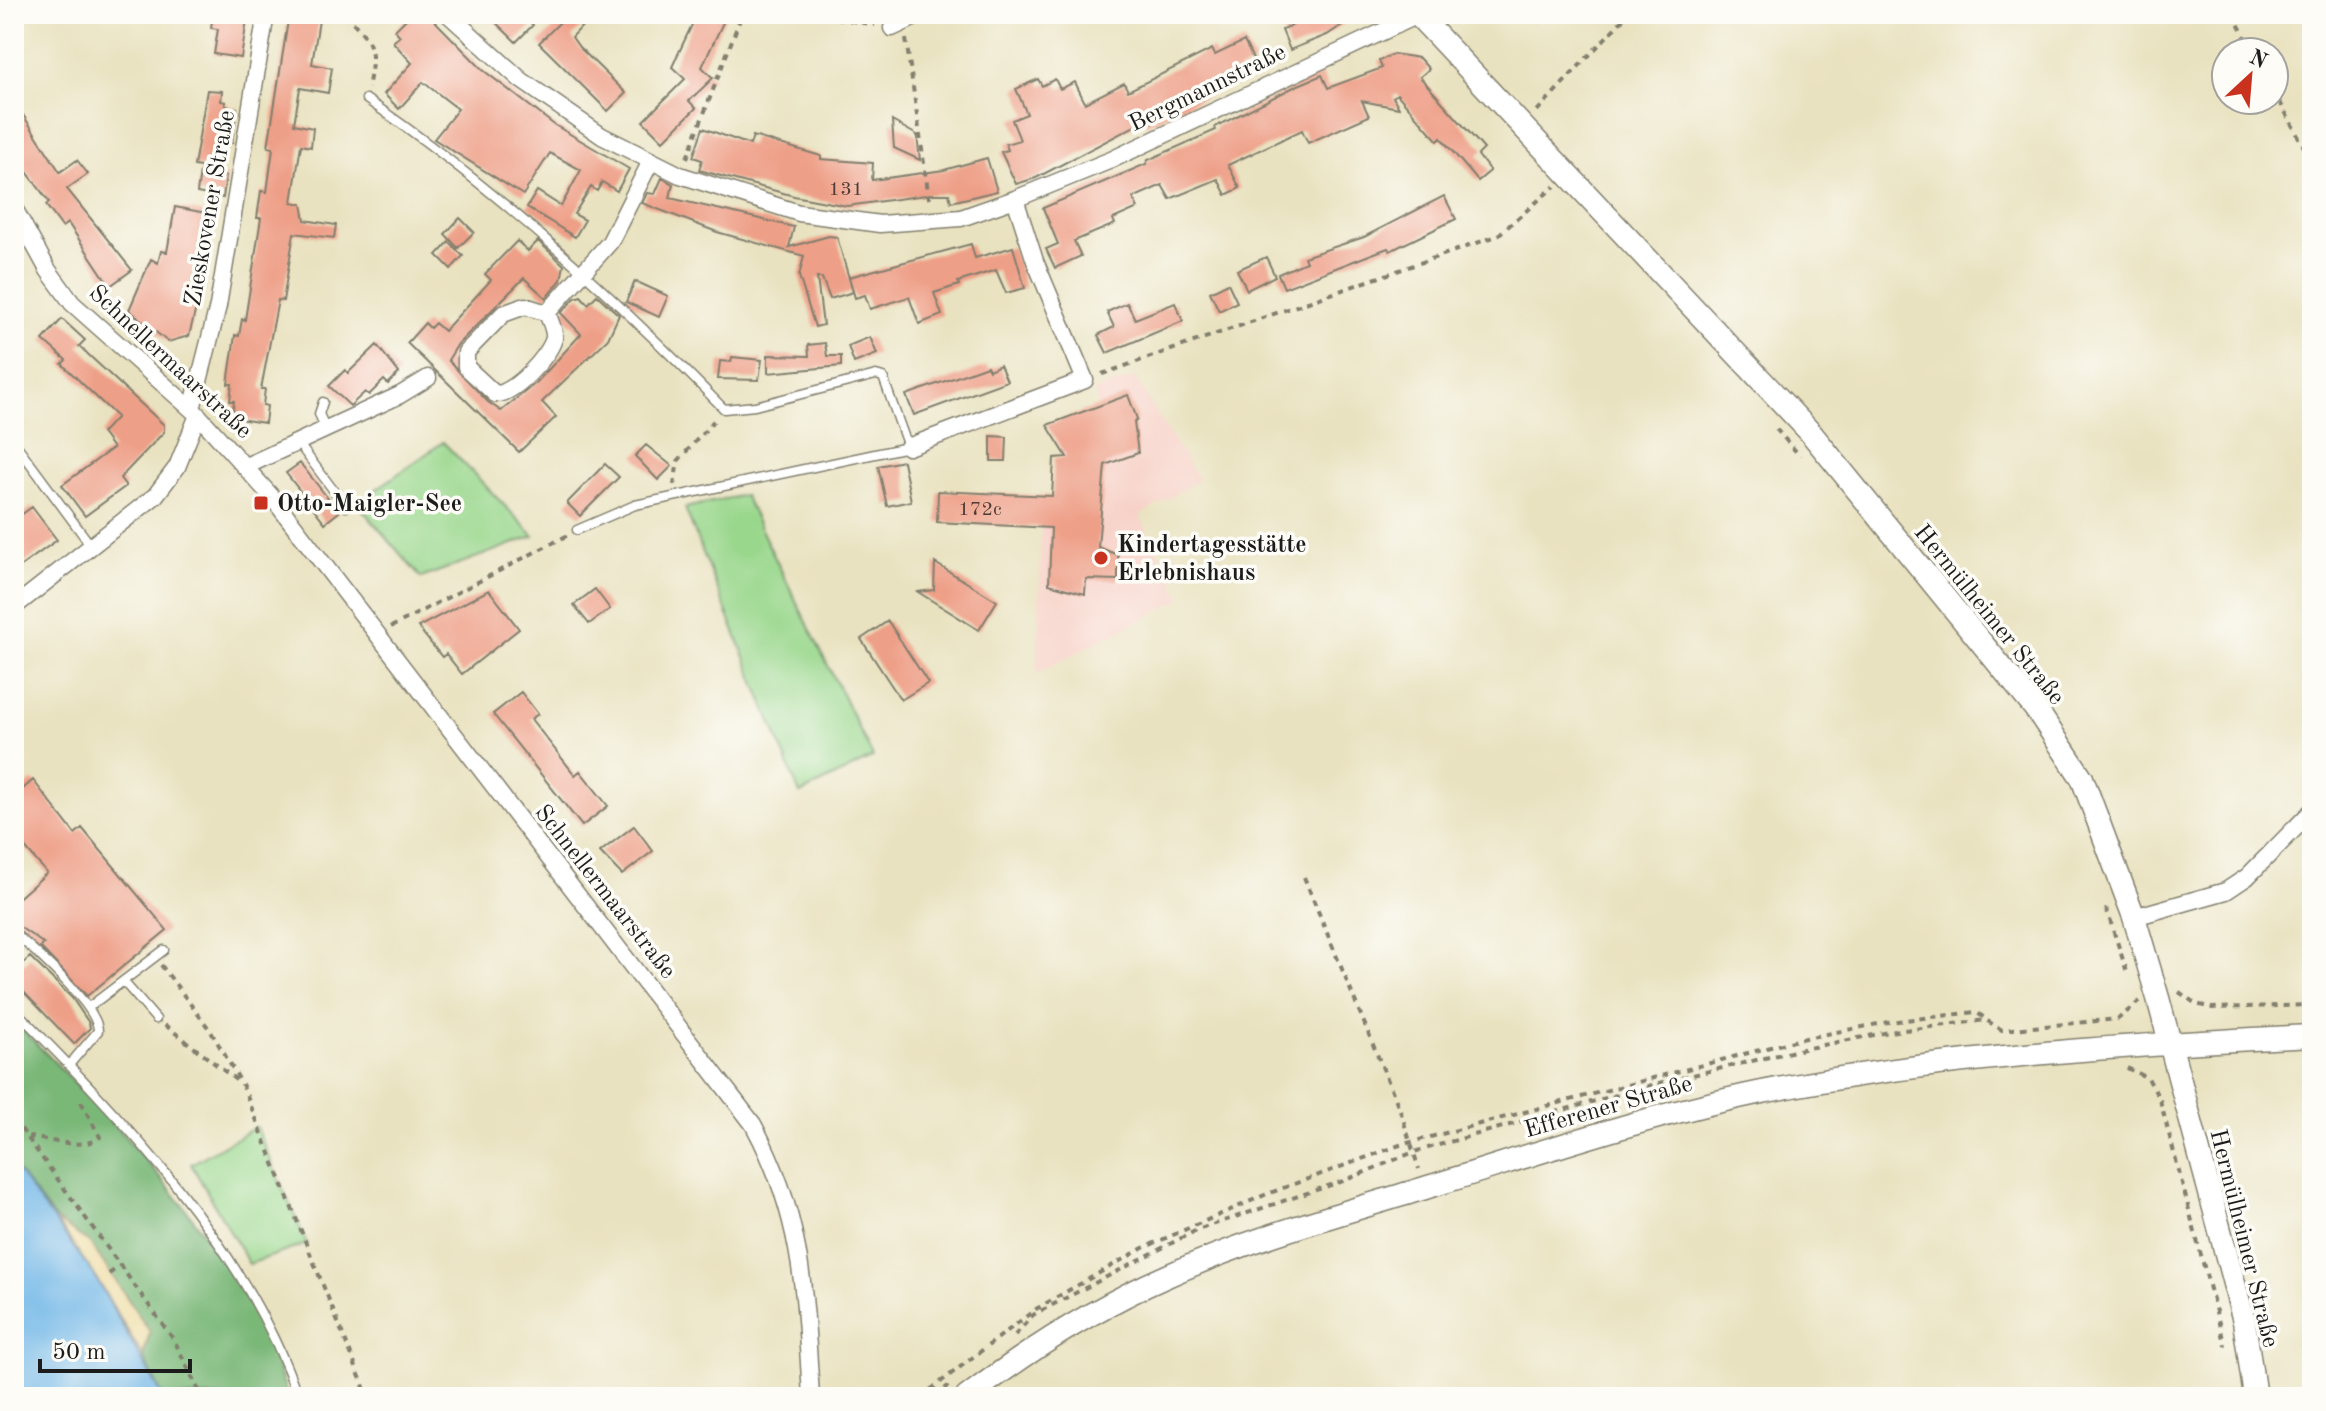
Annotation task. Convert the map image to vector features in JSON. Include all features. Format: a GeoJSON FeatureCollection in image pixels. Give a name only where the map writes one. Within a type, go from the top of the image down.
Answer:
{"type":"FeatureCollection","features":[{"type":"Feature","properties":{"kind":"street","name":"Zieskovener Straße"},"geometry":{"type":"LineString","coordinates":[[14,607],[155,496],[177,467],[195,412],[218,306],[266,14]]}},
{"type":"Feature","properties":{"kind":"street","name":"Bergmannstraße"},"geometry":{"type":"LineString","coordinates":[[448,14],[521,80],[602,136],[651,161],[680,175],[799,213],[880,224],[961,218],[1015,199],[1111,160],[1417,15]]}},
{"type":"Feature","properties":{"kind":"street"},"geometry":{"type":"LineString","coordinates":[[898,26],[922,14]]}},
{"type":"Feature","properties":{"kind":"street","name":"Hermülheimer Straße"},"geometry":{"type":"LineString","coordinates":[[1417,15],[1523,127],[1562,182],[1810,432],[2038,712],[2082,778],[2134,917],[2158,998],[2244,1321],[2255,1397]]}},
{"type":"Feature","properties":{"kind":"street"},"geometry":{"type":"LineString","coordinates":[[547,313],[582,275],[624,219],[651,161]]}},
{"type":"Feature","properties":{"kind":"street"},"geometry":{"type":"LineString","coordinates":[[908,447],[1085,380],[1040,274],[1015,199]]}},
{"type":"Feature","properties":{"kind":"street","name":"Schnellermaarstraße"},"geometry":{"type":"LineString","coordinates":[[14,210],[48,270],[72,303],[195,412],[246,466],[753,1124],[774,1163],[798,1242],[811,1397]]}},
{"type":"Feature","properties":{"kind":"street"},"geometry":{"type":"LineString","coordinates":[[525,306],[547,313],[555,333],[546,356],[507,393],[495,394],[466,367],[466,352],[503,314],[525,306]]}},
{"type":"Feature","properties":{"kind":"street","name":"Schnellermaarstraße"},"geometry":{"type":"LineString","coordinates":[[246,466],[400,395],[428,378]]}},
{"type":"Feature","properties":{"kind":"street"},"geometry":{"type":"LineString","coordinates":[[2134,917],[2226,891],[2247,877],[2312,811]]}},
{"type":"Feature","properties":{"kind":"street","name":"Efferener Straße"},"geometry":{"type":"LineString","coordinates":[[967,1397],[1011,1364],[1084,1318],[1166,1276],[1276,1234],[1672,1114],[1765,1092],[1892,1070],[2168,1043],[2312,1036]]}},
{"type":"Feature","properties":{"kind":"lane"},"geometry":{"type":"LineString","coordinates":[[366,99],[479,182],[654,337],[724,409],[755,406],[876,375],[883,377],[908,447],[635,505],[577,530]]}},
{"type":"Feature","properties":{"kind":"lane"},"geometry":{"type":"LineString","coordinates":[[323,402],[319,414],[326,429]]}},
{"type":"Feature","properties":{"kind":"lane"},"geometry":{"type":"LineString","coordinates":[[297,442],[346,507]]}},
{"type":"Feature","properties":{"kind":"lane"},"geometry":{"type":"LineString","coordinates":[[18,447],[92,547]]}},
{"type":"Feature","properties":{"kind":"lane"},"geometry":{"type":"LineString","coordinates":[[14,933],[89,1007],[98,1024],[98,1031],[69,1065]]}},
{"type":"Feature","properties":{"kind":"lane"},"geometry":{"type":"LineString","coordinates":[[89,1007],[164,950]]}},
{"type":"Feature","properties":{"kind":"lane"},"geometry":{"type":"LineString","coordinates":[[123,981],[156,1019]]}},
{"type":"Feature","properties":{"kind":"lane"},"geometry":{"type":"LineString","coordinates":[[14,1009],[152,1157],[262,1313],[298,1397]]}},
{"type":"Feature","properties":{"kind":"path"},"geometry":{"type":"LineString","coordinates":[[344,14],[372,43],[374,57],[366,99]]}},
{"type":"Feature","properties":{"kind":"path"},"geometry":{"type":"LineString","coordinates":[[680,175],[742,14]]}},
{"type":"Feature","properties":{"kind":"path"},"geometry":{"type":"LineString","coordinates":[[814,14],[898,26],[933,221]]}},
{"type":"Feature","properties":{"kind":"path"},"geometry":{"type":"LineString","coordinates":[[1184,14],[1188,22]]}},
{"type":"Feature","properties":{"kind":"path"},"geometry":{"type":"LineString","coordinates":[[1523,127],[1628,14]]}},
{"type":"Feature","properties":{"kind":"path"},"geometry":{"type":"LineString","coordinates":[[2233,14],[2245,36]]}},
{"type":"Feature","properties":{"kind":"path"},"geometry":{"type":"LineString","coordinates":[[2287,116],[2312,162]]}},
{"type":"Feature","properties":{"kind":"path"},"geometry":{"type":"LineString","coordinates":[[1085,380],[1497,236],[1562,182]]}},
{"type":"Feature","properties":{"kind":"path"},"geometry":{"type":"LineString","coordinates":[[673,496],[678,461],[724,409]]}},
{"type":"Feature","properties":{"kind":"path"},"geometry":{"type":"LineString","coordinates":[[1767,419],[1808,465]]}},
{"type":"Feature","properties":{"kind":"path"},"geometry":{"type":"LineString","coordinates":[[376,635],[577,530]]}},
{"type":"Feature","properties":{"kind":"path"},"geometry":{"type":"LineString","coordinates":[[1304,877],[1411,1141],[1425,1188]]}},
{"type":"Feature","properties":{"kind":"path"},"geometry":{"type":"LineString","coordinates":[[2103,897],[2131,986]]}},
{"type":"Feature","properties":{"kind":"path"},"geometry":{"type":"LineString","coordinates":[[155,957],[210,1030],[242,1084],[368,1397]]}},
{"type":"Feature","properties":{"kind":"path"},"geometry":{"type":"LineString","coordinates":[[2226,1352],[2160,1100],[2148,1078],[2127,1068],[2114,1020],[2136,1001],[2178,991],[2196,1004],[2212,1008],[2312,1005]]}},
{"type":"Feature","properties":{"kind":"path"},"geometry":{"type":"LineString","coordinates":[[921,1397],[1036,1309],[1143,1248],[1267,1194],[1411,1141],[1801,1039],[1888,1022],[1976,1012],[1986,1020]]}},
{"type":"Feature","properties":{"kind":"path"},"geometry":{"type":"LineString","coordinates":[[156,1019],[242,1084]]}},
{"type":"Feature","properties":{"kind":"path"},"geometry":{"type":"LineString","coordinates":[[28,1137],[82,1143],[96,1141],[100,1137],[80,1103],[78,1091],[84,1081]]}},
{"type":"Feature","properties":{"kind":"path"},"geometry":{"type":"LineString","coordinates":[[14,1119],[122,1264],[174,1340],[202,1397]]}},
{"type":"Feature","properties":{"kind":"path"},"geometry":{"type":"LineString","coordinates":[[109,1274],[122,1264]]}},
{"type":"Feature","properties":{"kind":"shaded area","name":"Kindertagesstätte Erlebnishaus"},"geometry":{"type":"Polygon","coordinates":[[[1135,377],[1198,480],[1140,516],[1182,599],[1037,673],[1042,500],[1052,500],[1054,458],[1064,457],[1047,425],[1098,406],[1094,391],[1135,377]]]}},
{"type":"Feature","properties":{"kind":"green space"},"geometry":{"type":"Polygon","coordinates":[[[443,442],[534,536],[421,578],[361,508],[374,491],[443,442]]]}},
{"type":"Feature","properties":{"kind":"green space"},"geometry":{"type":"Polygon","coordinates":[[[744,495],[873,757],[800,794],[685,508],[744,495]]]}},
{"type":"Feature","properties":{"kind":"green space"},"geometry":{"type":"Polygon","coordinates":[[[14,1021],[111,1121],[201,1229],[257,1318],[288,1397],[163,1397],[143,1356],[150,1332],[90,1243],[56,1220],[14,1167],[14,1021]]]}},
{"type":"Feature","properties":{"kind":"green space"},"geometry":{"type":"Polygon","coordinates":[[[256,1127],[307,1244],[249,1264],[191,1164],[256,1127]]]}},
{"type":"Feature","properties":{"kind":"sand"},"geometry":{"type":"Polygon","coordinates":[[[56,1220],[90,1243],[150,1332],[143,1356],[93,1273],[56,1220]]]}},
{"type":"Feature","properties":{"kind":"water"},"geometry":{"type":"Polygon","coordinates":[[[14,1167],[93,1273],[163,1397],[14,1397],[14,1167]]]}},
{"type":"Feature","properties":{"kind":"building"},"geometry":{"type":"Polygon","coordinates":[[[213,14],[248,14],[241,58],[214,54],[218,29],[211,28],[213,14]]]}},
{"type":"Feature","properties":{"kind":"building"},"geometry":{"type":"Polygon","coordinates":[[[289,14],[320,14],[312,64],[332,68],[328,93],[300,88],[294,124],[313,128],[311,147],[301,145],[292,202],[302,204],[305,220],[336,225],[334,238],[294,233],[283,301],[278,300],[261,389],[265,389],[263,405],[267,406],[265,423],[232,418],[232,384],[228,384],[235,335],[239,336],[242,319],[245,320],[261,218],[257,218],[261,191],[267,192],[273,148],[268,147],[289,14]]]}},
{"type":"Feature","properties":{"kind":"building"},"geometry":{"type":"Polygon","coordinates":[[[411,14],[428,14],[483,70],[553,124],[629,169],[617,191],[602,182],[597,191],[591,187],[574,214],[585,220],[575,237],[527,207],[537,191],[561,206],[581,170],[550,153],[523,195],[434,139],[458,109],[423,82],[399,109],[384,94],[412,63],[393,42],[400,36],[395,30],[411,14]]]}},
{"type":"Feature","properties":{"kind":"building"},"geometry":{"type":"Polygon","coordinates":[[[487,14],[522,14],[533,25],[516,42],[487,14]]]}},
{"type":"Feature","properties":{"kind":"building"},"geometry":{"type":"Polygon","coordinates":[[[568,14],[575,14],[585,23],[572,37],[579,47],[626,93],[608,111],[539,43],[568,14]]]}},
{"type":"Feature","properties":{"kind":"building"},"geometry":{"type":"Polygon","coordinates":[[[697,14],[727,14],[702,67],[713,78],[689,101],[696,108],[663,141],[643,121],[685,79],[672,67],[697,14]]]}},
{"type":"Feature","properties":{"kind":"building"},"geometry":{"type":"Polygon","coordinates":[[[1316,14],[1359,14],[1327,35],[1290,50],[1282,30],[1316,14]]]}},
{"type":"Feature","properties":{"kind":"building"},"geometry":{"type":"Polygon","coordinates":[[[1244,41],[1255,63],[1206,87],[1210,95],[1146,125],[1144,121],[1036,178],[1016,184],[1001,152],[1008,150],[1006,144],[1020,140],[1012,120],[1027,114],[1016,89],[1038,79],[1042,86],[1055,79],[1060,89],[1075,82],[1085,103],[1124,83],[1128,91],[1212,49],[1215,55],[1244,41]]]}},
{"type":"Feature","properties":{"kind":"building"},"geometry":{"type":"Polygon","coordinates":[[[1393,54],[1419,58],[1429,69],[1420,77],[1484,149],[1478,155],[1490,171],[1478,181],[1397,94],[1393,97],[1399,108],[1362,101],[1369,116],[1308,143],[1302,130],[1228,165],[1240,188],[1226,195],[1218,179],[1170,199],[1162,185],[1133,198],[1138,208],[1113,219],[1115,224],[1074,241],[1081,256],[1055,268],[1046,249],[1058,244],[1043,208],[1146,164],[1148,160],[1216,130],[1215,127],[1296,86],[1322,75],[1328,88],[1382,68],[1379,61],[1393,54]]]}},
{"type":"Feature","properties":{"kind":"building"},"geometry":{"type":"Polygon","coordinates":[[[207,90],[222,91],[221,101],[226,102],[225,106],[237,108],[232,143],[218,141],[213,169],[194,166],[207,90]]]}},
{"type":"Feature","properties":{"kind":"building"},"geometry":{"type":"Polygon","coordinates":[[[14,101],[60,172],[77,160],[88,174],[67,189],[132,270],[110,286],[68,223],[62,227],[46,205],[49,202],[14,154],[14,101]]]}},
{"type":"Feature","properties":{"kind":"building"},"geometry":{"type":"Polygon","coordinates":[[[892,121],[917,135],[920,160],[894,148],[892,121]]]}},
{"type":"Feature","properties":{"kind":"building"},"geometry":{"type":"Polygon","coordinates":[[[703,128],[750,145],[753,136],[821,156],[821,159],[873,163],[872,180],[944,170],[987,158],[997,191],[951,202],[949,194],[933,194],[847,206],[794,196],[699,170],[702,160],[693,157],[703,128]]]}},
{"type":"Feature","properties":{"kind":"building"},"geometry":{"type":"Polygon","coordinates":[[[200,172],[226,176],[223,198],[197,193],[200,172]]]}},
{"type":"Feature","properties":{"kind":"building"},"geometry":{"type":"Polygon","coordinates":[[[662,178],[673,184],[670,198],[794,227],[789,247],[829,236],[837,237],[853,292],[830,299],[822,278],[817,278],[823,325],[815,327],[799,276],[804,256],[717,232],[642,203],[647,193],[655,194],[662,178]]]}},
{"type":"Feature","properties":{"kind":"building"},"geometry":{"type":"Polygon","coordinates":[[[1444,196],[1456,219],[1390,251],[1388,248],[1284,288],[1278,274],[1306,262],[1304,257],[1364,237],[1444,196]]]}},
{"type":"Feature","properties":{"kind":"building"},"geometry":{"type":"Polygon","coordinates":[[[175,207],[206,213],[195,275],[204,276],[189,336],[168,342],[129,310],[151,259],[158,263],[161,251],[167,252],[175,207]]]}},
{"type":"Feature","properties":{"kind":"building"},"geometry":{"type":"Polygon","coordinates":[[[460,218],[474,232],[458,248],[445,234],[460,218]]]}},
{"type":"Feature","properties":{"kind":"building"},"geometry":{"type":"Polygon","coordinates":[[[517,241],[528,251],[538,241],[564,265],[561,280],[546,298],[524,278],[458,344],[448,360],[488,402],[501,411],[537,382],[581,334],[561,313],[575,298],[581,296],[588,304],[597,295],[619,315],[608,339],[542,402],[556,417],[519,452],[407,343],[425,323],[430,328],[435,323],[444,331],[491,280],[485,274],[517,241]]]}},
{"type":"Feature","properties":{"kind":"building"},"geometry":{"type":"Polygon","coordinates":[[[449,242],[463,256],[451,269],[437,255],[449,242]]]}},
{"type":"Feature","properties":{"kind":"building"},"geometry":{"type":"Polygon","coordinates":[[[971,244],[975,258],[1013,247],[1025,288],[1006,293],[996,270],[958,282],[959,285],[934,293],[942,315],[919,324],[909,297],[870,309],[865,295],[855,298],[849,277],[971,244]]]}},
{"type":"Feature","properties":{"kind":"building"},"geometry":{"type":"Polygon","coordinates":[[[1266,257],[1275,276],[1247,290],[1237,270],[1266,257]]]}},
{"type":"Feature","properties":{"kind":"building"},"geometry":{"type":"Polygon","coordinates":[[[635,281],[668,296],[659,317],[626,302],[635,281]]]}},
{"type":"Feature","properties":{"kind":"building"},"geometry":{"type":"Polygon","coordinates":[[[1228,283],[1237,302],[1219,311],[1210,292],[1228,283]]]}},
{"type":"Feature","properties":{"kind":"building"},"geometry":{"type":"Polygon","coordinates":[[[1127,303],[1135,319],[1175,303],[1183,321],[1107,353],[1098,335],[1114,327],[1107,312],[1127,303]]]}},
{"type":"Feature","properties":{"kind":"building"},"geometry":{"type":"Polygon","coordinates":[[[62,319],[85,340],[79,346],[164,425],[164,432],[120,478],[126,486],[85,516],[62,485],[113,448],[102,433],[117,417],[62,364],[66,360],[43,340],[62,319]]]}},
{"type":"Feature","properties":{"kind":"building"},"geometry":{"type":"Polygon","coordinates":[[[870,337],[877,354],[854,363],[848,346],[870,337]]]}},
{"type":"Feature","properties":{"kind":"building"},"geometry":{"type":"Polygon","coordinates":[[[825,343],[827,356],[841,356],[841,366],[768,373],[768,355],[809,356],[808,345],[825,343]]]}},
{"type":"Feature","properties":{"kind":"building"},"geometry":{"type":"Polygon","coordinates":[[[377,345],[399,373],[388,384],[384,380],[369,395],[365,392],[350,406],[329,386],[345,370],[348,373],[377,345]]]}},
{"type":"Feature","properties":{"kind":"building"},"geometry":{"type":"Polygon","coordinates":[[[732,357],[762,360],[759,380],[718,379],[720,361],[731,362],[732,357]]]}},
{"type":"Feature","properties":{"kind":"building"},"geometry":{"type":"Polygon","coordinates":[[[1000,365],[1007,381],[914,415],[906,395],[987,366],[989,370],[1000,365]]]}},
{"type":"Feature","properties":{"kind":"building"},"geometry":{"type":"Polygon","coordinates":[[[1128,395],[1137,419],[1134,422],[1138,453],[1105,465],[1098,547],[1118,555],[1118,580],[1086,579],[1085,594],[1049,584],[1051,528],[937,522],[938,491],[1052,496],[1054,458],[1067,457],[1047,425],[1128,395]]]}},
{"type":"Feature","properties":{"kind":"building"},"geometry":{"type":"Polygon","coordinates":[[[991,436],[1007,437],[1006,461],[991,461],[991,436]]]}},
{"type":"Feature","properties":{"kind":"building"},"geometry":{"type":"Polygon","coordinates":[[[646,445],[672,466],[658,480],[635,456],[646,445]]]}},
{"type":"Feature","properties":{"kind":"building"},"geometry":{"type":"Polygon","coordinates":[[[903,461],[911,501],[887,506],[878,466],[903,461]]]}},
{"type":"Feature","properties":{"kind":"building"},"geometry":{"type":"Polygon","coordinates":[[[300,463],[339,512],[325,523],[286,473],[300,463]]]}},
{"type":"Feature","properties":{"kind":"building"},"geometry":{"type":"Polygon","coordinates":[[[605,464],[619,477],[580,516],[567,503],[605,464]]]}},
{"type":"Feature","properties":{"kind":"building"},"geometry":{"type":"Polygon","coordinates":[[[32,507],[57,540],[14,571],[14,520],[32,507]]]}},
{"type":"Feature","properties":{"kind":"building"},"geometry":{"type":"Polygon","coordinates":[[[935,563],[997,601],[979,630],[918,592],[934,590],[935,563]]]}},
{"type":"Feature","properties":{"kind":"building"},"geometry":{"type":"Polygon","coordinates":[[[595,589],[610,609],[589,624],[574,605],[595,589]]]}},
{"type":"Feature","properties":{"kind":"building"},"geometry":{"type":"Polygon","coordinates":[[[489,590],[519,629],[462,674],[446,654],[442,657],[418,627],[489,590]]]}},
{"type":"Feature","properties":{"kind":"building"},"geometry":{"type":"Polygon","coordinates":[[[888,621],[928,683],[901,700],[861,639],[888,621]]]}},
{"type":"Feature","properties":{"kind":"building"},"geometry":{"type":"Polygon","coordinates":[[[521,692],[538,714],[531,719],[575,775],[580,771],[608,806],[582,826],[493,714],[521,692]]]}},
{"type":"Feature","properties":{"kind":"building"},"geometry":{"type":"Polygon","coordinates":[[[33,780],[75,834],[82,828],[167,930],[87,996],[40,947],[44,944],[14,923],[14,902],[47,873],[14,835],[14,797],[33,780]]]}},
{"type":"Feature","properties":{"kind":"building"},"geometry":{"type":"Polygon","coordinates":[[[634,826],[653,851],[622,875],[600,852],[634,826]]]}},
{"type":"Feature","properties":{"kind":"building"},"geometry":{"type":"Polygon","coordinates":[[[30,957],[72,998],[89,1023],[90,1028],[74,1044],[14,982],[14,972],[30,957]]]}},
{"type":"Feature","properties":{"kind":"place","name":"Otto-Maigler-See"},"geometry":{"type":"Point","coordinates":[261,503]}},
{"type":"Feature","properties":{"kind":"place","name":"Kindertagesstätte Erlebnishaus"},"geometry":{"type":"Point","coordinates":[1101,558]}}]}
